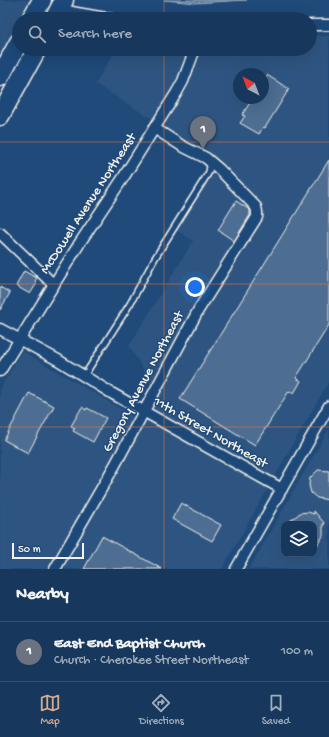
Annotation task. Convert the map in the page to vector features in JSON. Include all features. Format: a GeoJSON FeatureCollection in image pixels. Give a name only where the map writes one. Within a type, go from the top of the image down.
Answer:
{"type":"FeatureCollection","features":[{"type":"Feature","properties":{"kind":"highway"},"geometry":{"type":"LineString","coordinates":[[35,12],[41,1]]}},
{"type":"Feature","properties":{"kind":"highway"},"geometry":{"type":"LineString","coordinates":[[0,76],[12,55]]}},
{"type":"Feature","properties":{"kind":"highway"},"geometry":{"type":"LineString","coordinates":[[0,116],[33,56]]}},
{"type":"Feature","properties":{"kind":"street"},"geometry":{"type":"LineString","coordinates":[[41,1],[59,9],[72,12]]}},
{"type":"Feature","properties":{"kind":"street"},"geometry":{"type":"LineString","coordinates":[[317,25],[329,25]]}},
{"type":"Feature","properties":{"kind":"street","name":"McDowell Avenue Northeast"},"geometry":{"type":"LineString","coordinates":[[0,371],[80,241],[183,82],[192,56]]}},
{"type":"Feature","properties":{"kind":"street","name":"Gregory Avenue Northeast"},"geometry":{"type":"LineString","coordinates":[[56,569],[86,517],[199,309],[257,218],[258,212],[256,207],[219,169],[206,158],[182,146],[154,128]]}},
{"type":"Feature","properties":{"kind":"street"},"geometry":{"type":"LineString","coordinates":[[0,233],[54,285]]}},
{"type":"Feature","properties":{"kind":"street","name":"11th Street Northeast"},"geometry":{"type":"LineString","coordinates":[[0,329],[20,339],[282,490]]}},
{"type":"Feature","properties":{"kind":"street"},"geometry":{"type":"LineString","coordinates":[[236,569],[329,406]]}},
{"type":"Feature","properties":{"kind":"lane"},"geometry":{"type":"LineString","coordinates":[[84,376],[130,304],[156,258],[209,172],[210,165],[206,158]]}},
{"type":"Feature","properties":{"kind":"shaded area"},"geometry":{"type":"Polygon","coordinates":[[[0,0],[32,0],[25,12],[12,12],[12,36],[0,57],[0,0]]]}},
{"type":"Feature","properties":{"kind":"shaded area"},"geometry":{"type":"Polygon","coordinates":[[[164,0],[247,0],[196,3],[164,0]]]}},
{"type":"Feature","properties":{"kind":"shaded area"},"geometry":{"type":"Polygon","coordinates":[[[317,35],[329,36],[329,381],[222,569],[0,569],[0,389],[22,351],[145,423],[159,396],[129,346],[193,241],[176,230],[212,170],[207,153],[95,84],[112,56],[317,56],[317,35]]]}},
{"type":"Feature","properties":{"kind":"shaded area"},"geometry":{"type":"Polygon","coordinates":[[[329,429],[329,569],[249,569],[329,429]]]}},
{"type":"Feature","properties":{"kind":"building"},"geometry":{"type":"Polygon","coordinates":[[[269,76],[289,89],[265,128],[263,127],[259,134],[240,123],[245,116],[242,115],[249,104],[269,104],[269,76]]]}},
{"type":"Feature","properties":{"kind":"building"},"geometry":{"type":"Polygon","coordinates":[[[329,160],[329,325],[296,378],[301,381],[294,393],[289,391],[255,445],[180,399],[329,160]]]}},
{"type":"Feature","properties":{"kind":"building"},"geometry":{"type":"Polygon","coordinates":[[[236,201],[250,210],[250,215],[234,241],[218,230],[236,201]]]}},
{"type":"Feature","properties":{"kind":"building"},"geometry":{"type":"Polygon","coordinates":[[[24,271],[37,278],[35,281],[37,283],[30,294],[16,286],[24,271]]]}},
{"type":"Feature","properties":{"kind":"building"},"geometry":{"type":"Polygon","coordinates":[[[0,287],[10,293],[0,310],[0,287]]]}},
{"type":"Feature","properties":{"kind":"building"},"geometry":{"type":"Polygon","coordinates":[[[29,393],[54,406],[28,453],[4,440],[29,393]]]}},
{"type":"Feature","properties":{"kind":"building"},"geometry":{"type":"Polygon","coordinates":[[[82,407],[106,418],[93,442],[73,431],[75,428],[71,426],[82,407]]]}},
{"type":"Feature","properties":{"kind":"building"},"geometry":{"type":"Polygon","coordinates":[[[318,470],[329,471],[329,500],[317,498],[311,493],[309,485],[310,478],[318,470]]]}},
{"type":"Feature","properties":{"kind":"building"},"geometry":{"type":"Polygon","coordinates":[[[181,503],[221,525],[212,541],[172,519],[181,503]]]}},
{"type":"Feature","properties":{"kind":"building"},"geometry":{"type":"Polygon","coordinates":[[[314,511],[325,524],[323,524],[323,536],[317,545],[317,521],[290,521],[300,513],[308,512],[314,514],[314,511]]]}},
{"type":"Feature","properties":{"kind":"building"},"geometry":{"type":"Polygon","coordinates":[[[102,536],[162,569],[84,569],[102,536]]]}},
{"type":"Feature","properties":{"kind":"place","name":"East End Baptist Church"},"geometry":{"type":"Point","coordinates":[203,149]}}]}
